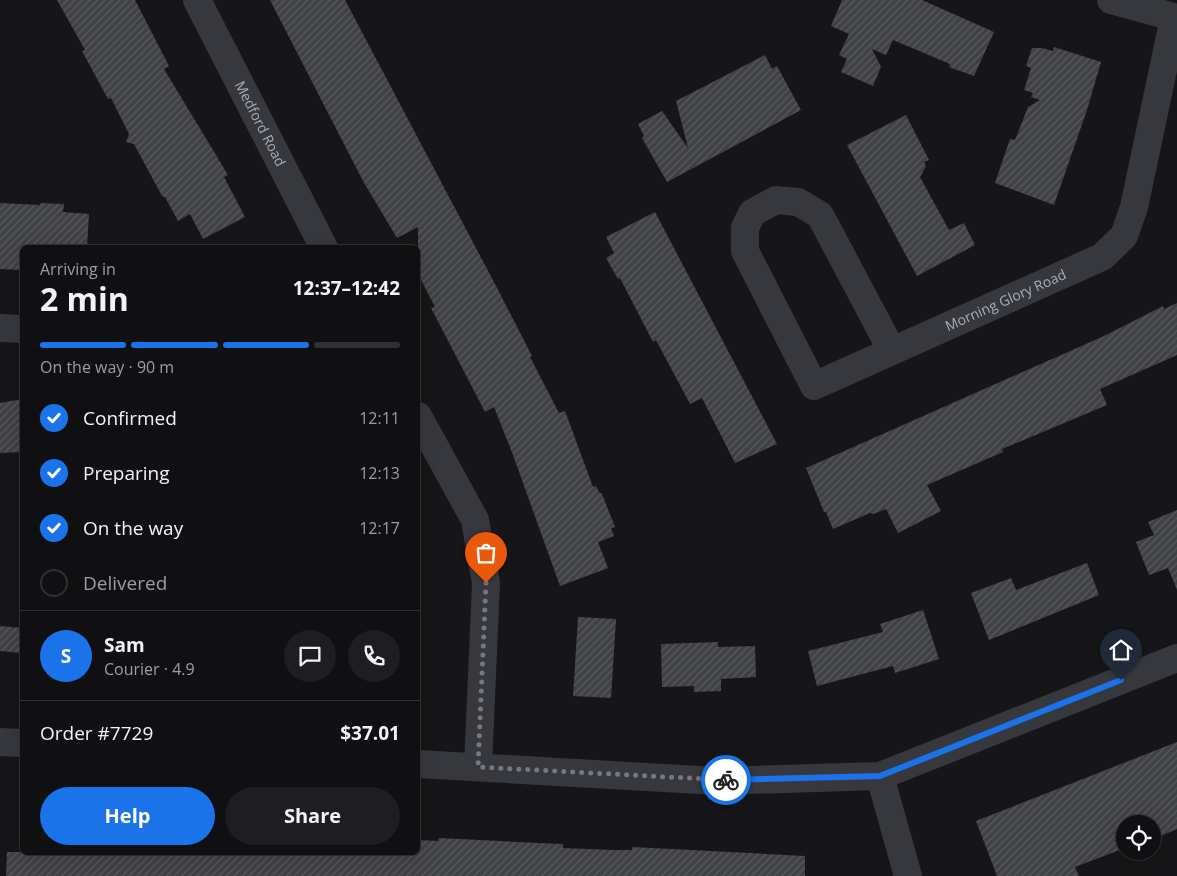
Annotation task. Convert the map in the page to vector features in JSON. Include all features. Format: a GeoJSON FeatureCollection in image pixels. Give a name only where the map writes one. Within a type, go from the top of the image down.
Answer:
{"type":"FeatureCollection","features":[{"type":"Feature","properties":{"kind":"street","name":"Medford Road"},"geometry":{"type":"LineString","coordinates":[[197,0],[317,245]]}},
{"type":"Feature","properties":{"kind":"street"},"geometry":{"type":"LineString","coordinates":[[1112,0],[1175,18]]}},
{"type":"Feature","properties":{"kind":"street","name":"Morning Glory Road"},"geometry":{"type":"LineString","coordinates":[[892,350],[820,215],[798,202],[776,200],[752,213],[744,228],[745,251],[814,386],[1102,257],[1124,236],[1134,207],[1175,18]]}},
{"type":"Feature","properties":{"kind":"street"},"geometry":{"type":"LineString","coordinates":[[0,328],[20,329]]}},
{"type":"Feature","properties":{"kind":"street"},"geometry":{"type":"LineString","coordinates":[[420,420],[475,520],[486,583],[478,767]]}},
{"type":"Feature","properties":{"kind":"street"},"geometry":{"type":"LineString","coordinates":[[420,764],[717,781],[880,776],[1177,658]]}},
{"type":"Feature","properties":{"kind":"street"},"geometry":{"type":"LineString","coordinates":[[0,742],[20,743]]}},
{"type":"Feature","properties":{"kind":"street"},"geometry":{"type":"LineString","coordinates":[[880,776],[908,876]]}},
{"type":"Feature","properties":{"kind":"building"},"geometry":{"type":"Polygon","coordinates":[[[57,0],[135,0],[169,66],[164,69],[228,175],[224,177],[245,217],[203,239],[190,214],[178,221],[134,144],[126,142],[129,134],[111,98],[108,99],[82,51],[85,50],[57,0]]]}},
{"type":"Feature","properties":{"kind":"building"},"geometry":{"type":"Polygon","coordinates":[[[270,0],[345,0],[495,284],[559,413],[565,411],[593,487],[596,486],[602,494],[615,527],[611,528],[614,536],[598,542],[608,568],[560,586],[494,407],[485,412],[431,308],[435,307],[420,278],[418,227],[397,238],[363,181],[270,0]]]}},
{"type":"Feature","properties":{"kind":"building"},"geometry":{"type":"Polygon","coordinates":[[[842,0],[922,0],[994,32],[974,76],[949,67],[950,64],[893,40],[886,55],[872,49],[881,67],[873,86],[841,72],[847,59],[839,55],[849,34],[831,26],[842,0]]]}},
{"type":"Feature","properties":{"kind":"building"},"geometry":{"type":"Polygon","coordinates":[[[1054,47],[1101,62],[1087,110],[1054,205],[995,183],[1010,139],[1015,140],[1028,107],[1040,100],[1031,97],[1033,93],[1024,90],[1031,68],[1026,66],[1032,48],[1053,51],[1054,47]]]}},
{"type":"Feature","properties":{"kind":"building"},"geometry":{"type":"Polygon","coordinates":[[[765,55],[772,69],[777,66],[801,110],[667,182],[642,138],[644,136],[638,124],[662,111],[688,148],[676,101],[765,55]]]}},
{"type":"Feature","properties":{"kind":"building"},"geometry":{"type":"Polygon","coordinates":[[[906,115],[929,160],[924,162],[926,166],[920,177],[949,230],[964,223],[975,245],[917,276],[847,145],[906,115]]]}},
{"type":"Feature","properties":{"kind":"building"},"geometry":{"type":"Polygon","coordinates":[[[0,203],[64,204],[63,212],[89,214],[87,245],[20,245],[20,270],[0,269],[0,203]]]}},
{"type":"Feature","properties":{"kind":"building"},"geometry":{"type":"Polygon","coordinates":[[[655,212],[777,444],[735,463],[702,398],[690,404],[656,340],[653,342],[620,278],[618,279],[606,258],[614,253],[606,237],[655,212]]]}},
{"type":"Feature","properties":{"kind":"building"},"geometry":{"type":"Polygon","coordinates":[[[1177,303],[1177,355],[1100,389],[1107,405],[1002,449],[1003,452],[927,485],[941,511],[898,533],[886,509],[873,514],[870,513],[833,529],[806,468],[1104,336],[1163,306],[1164,309],[1177,303]]]}},
{"type":"Feature","properties":{"kind":"building"},"geometry":{"type":"Polygon","coordinates":[[[20,399],[20,452],[0,453],[0,403],[20,399]]]}},
{"type":"Feature","properties":{"kind":"building"},"geometry":{"type":"Polygon","coordinates":[[[1177,510],[1177,590],[1168,568],[1149,575],[1136,542],[1154,535],[1148,522],[1177,510]]]}},
{"type":"Feature","properties":{"kind":"building"},"geometry":{"type":"Polygon","coordinates":[[[1087,563],[1099,595],[989,640],[971,593],[1011,578],[1016,590],[1087,563]]]}},
{"type":"Feature","properties":{"kind":"building"},"geometry":{"type":"Polygon","coordinates":[[[923,610],[939,659],[895,673],[893,666],[817,686],[808,651],[883,632],[880,624],[923,610]]]}},
{"type":"Feature","properties":{"kind":"building"},"geometry":{"type":"Polygon","coordinates":[[[578,617],[616,619],[611,698],[573,696],[578,617]]]}},
{"type":"Feature","properties":{"kind":"building"},"geometry":{"type":"Polygon","coordinates":[[[0,626],[20,628],[20,653],[0,651],[0,626]]]}},
{"type":"Feature","properties":{"kind":"building"},"geometry":{"type":"Polygon","coordinates":[[[718,642],[718,647],[755,646],[756,677],[721,679],[721,691],[694,692],[694,686],[662,687],[661,644],[718,642]]]}},
{"type":"Feature","properties":{"kind":"building"},"geometry":{"type":"Polygon","coordinates":[[[1177,742],[1177,829],[1161,836],[1161,815],[1116,815],[1116,851],[1075,867],[1079,876],[997,876],[976,821],[1177,742]]]}},
{"type":"Feature","properties":{"kind":"building"},"geometry":{"type":"Polygon","coordinates":[[[439,838],[563,844],[563,848],[632,850],[632,847],[805,856],[805,876],[6,876],[7,852],[20,852],[20,855],[420,855],[420,840],[438,841],[439,838]]]}},
{"type":"Feature","properties":{"kind":"way so far"},"geometry":{"type":"LineString","coordinates":[[486,583],[478,767],[726,780]]}},
{"type":"Feature","properties":{"kind":"route"},"geometry":{"type":"LineString","coordinates":[[726,780],[880,776],[1121,680]]}}]}
